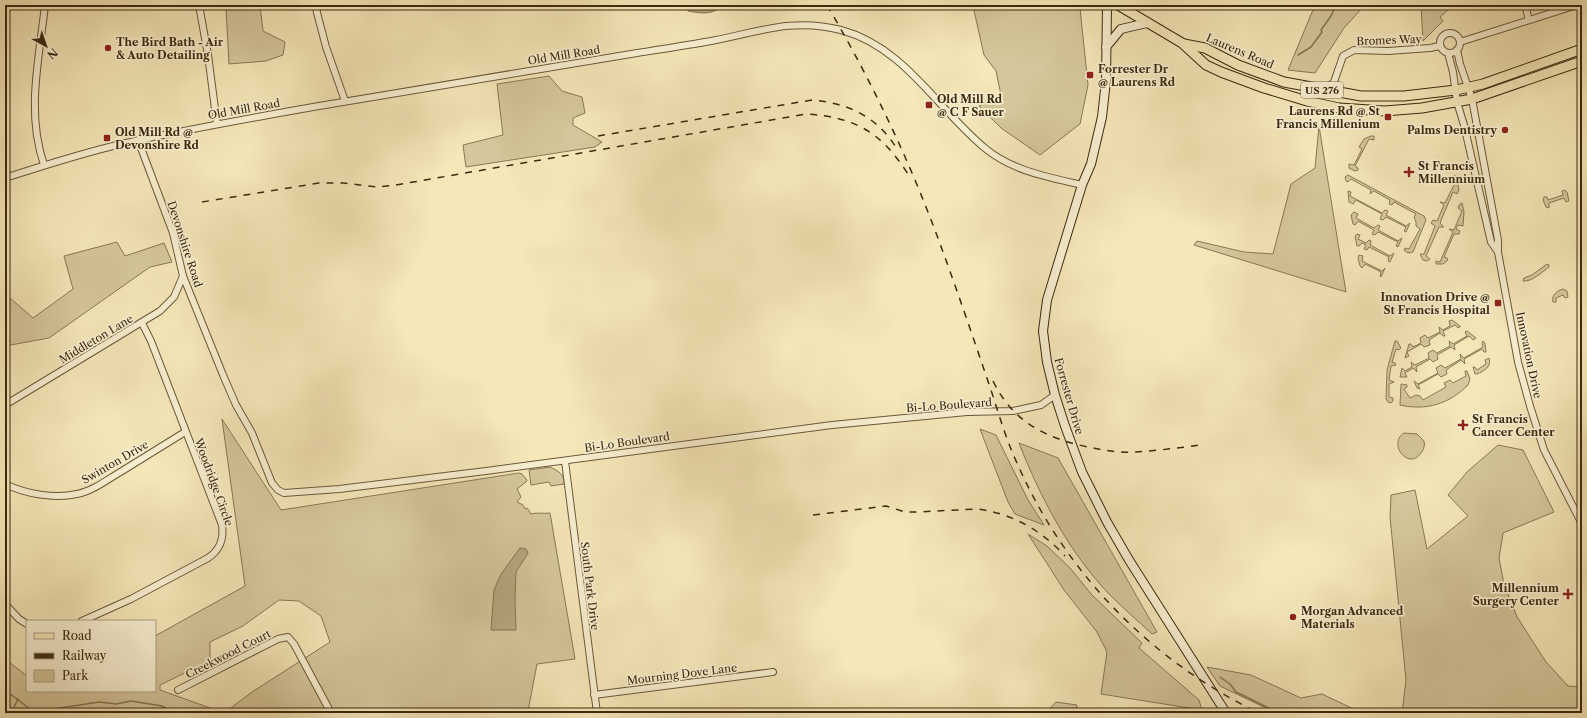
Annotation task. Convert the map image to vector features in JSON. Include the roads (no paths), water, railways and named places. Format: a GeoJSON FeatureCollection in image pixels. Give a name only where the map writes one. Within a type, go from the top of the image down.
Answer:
{"type":"FeatureCollection","features":[{"type":"Feature","properties":{"kind":"main road","name":"US 276"},"geometry":{"type":"LineString","coordinates":[[1118,5],[1182,43]]}},
{"type":"Feature","properties":{"kind":"main road","name":"Laurens Road"},"geometry":{"type":"LineString","coordinates":[[1182,43],[1205,48],[1238,65],[1284,82],[1361,96],[1404,96],[1456,90],[1513,74],[1582,49]]}},
{"type":"Feature","properties":{"kind":"main road","name":"Laurens Road"},"geometry":{"type":"LineString","coordinates":[[1182,43],[1206,65],[1264,88],[1307,101],[1339,108],[1385,111],[1422,108],[1472,99],[1582,61]]}},
{"type":"Feature","properties":{"kind":"street"},"geometry":{"type":"LineString","coordinates":[[44,165],[37,143],[34,111],[35,84],[45,5]]}},
{"type":"Feature","properties":{"kind":"street"},"geometry":{"type":"LineString","coordinates":[[199,5],[208,56],[216,124]]}},
{"type":"Feature","properties":{"kind":"street"},"geometry":{"type":"LineString","coordinates":[[315,5],[326,47],[345,101]]}},
{"type":"Feature","properties":{"kind":"street","name":"Forrester Drive"},"geometry":{"type":"LineString","coordinates":[[1107,5],[1106,81],[1102,117],[1092,159],[1082,185],[1050,289],[1043,331],[1045,350],[1055,396],[1082,472],[1107,522],[1129,560],[1226,713]]}},
{"type":"Feature","properties":{"kind":"street"},"geometry":{"type":"LineString","coordinates":[[1525,5],[1529,20]]}},
{"type":"Feature","properties":{"kind":"street"},"geometry":{"type":"LineString","coordinates":[[1460,42],[1577,5]]}},
{"type":"Feature","properties":{"kind":"street"},"geometry":{"type":"LineString","coordinates":[[1106,47],[1121,29],[1126,26],[1147,23]]}},
{"type":"Feature","properties":{"kind":"street","name":"Old Mill Road"},"geometry":{"type":"LineString","coordinates":[[5,178],[93,151],[216,124],[345,101],[694,44],[782,26],[802,24],[841,30],[874,43],[917,77],[930,93],[986,149],[1008,163],[1036,174],[1082,185]]}},
{"type":"Feature","properties":{"kind":"street"},"geometry":{"type":"LineString","coordinates":[[1452,32],[1456,35],[1460,42],[1457,50],[1448,53],[1442,50],[1440,46],[1440,38],[1446,33],[1452,32]]}},
{"type":"Feature","properties":{"kind":"street","name":"Bromes Way"},"geometry":{"type":"LineString","coordinates":[[1334,82],[1341,60],[1344,56],[1354,50],[1388,51],[1440,46]]}},
{"type":"Feature","properties":{"kind":"street","name":"Innovation Drive"},"geometry":{"type":"LineString","coordinates":[[1457,50],[1460,64],[1472,99],[1498,240],[1498,252],[1518,362],[1544,450],[1582,524]]}},
{"type":"Feature","properties":{"kind":"street","name":"Innovation Drive"},"geometry":{"type":"LineString","coordinates":[[1448,53],[1454,72],[1457,102],[1464,125],[1491,242],[1498,252]]}},
{"type":"Feature","properties":{"kind":"street"},"geometry":{"type":"LineString","coordinates":[[1324,90],[1334,82],[1342,93]]}},
{"type":"Feature","properties":{"kind":"street","name":"Devonshire Road"},"geometry":{"type":"LineString","coordinates":[[138,140],[169,221],[183,276],[232,395],[245,419]]}},
{"type":"Feature","properties":{"kind":"street","name":"Middleton Lane"},"geometry":{"type":"LineString","coordinates":[[5,405],[142,323],[170,303],[183,276]]}},
{"type":"Feature","properties":{"kind":"street","name":"Woodridge Circle"},"geometry":{"type":"LineString","coordinates":[[84,620],[131,599],[213,555],[220,545],[223,532],[222,524],[185,432],[151,341],[142,323]]}},
{"type":"Feature","properties":{"kind":"street","name":"Bi-Lo Boulevard"},"geometry":{"type":"LineString","coordinates":[[245,419],[272,483],[278,490],[287,493],[339,489],[564,461],[832,425],[967,412],[1013,411],[1041,405],[1055,396]]}},
{"type":"Feature","properties":{"kind":"street","name":"Swinton Drive"},"geometry":{"type":"LineString","coordinates":[[5,484],[25,491],[50,495],[68,496],[84,492],[185,432]]}},
{"type":"Feature","properties":{"kind":"street","name":"South Park Drive"},"geometry":{"type":"LineString","coordinates":[[564,461],[597,713]]}},
{"type":"Feature","properties":{"kind":"street"},"geometry":{"type":"LineString","coordinates":[[5,604],[19,619],[26,623]]}},
{"type":"Feature","properties":{"kind":"street","name":"Creekwood Court"},"geometry":{"type":"LineString","coordinates":[[178,690],[278,639],[288,637],[294,644],[331,713]]}},
{"type":"Feature","properties":{"kind":"street","name":"Mourning Dove Lane"},"geometry":{"type":"LineString","coordinates":[[594,695],[773,672]]}},
{"type":"Feature","properties":{"kind":"waterway"},"geometry":{"type":"LineString","coordinates":[[1298,55],[1311,47],[1322,32],[1321,30],[1331,16],[1336,5]]}},
{"type":"Feature","properties":{"kind":"waterway"},"geometry":{"type":"LineString","coordinates":[[1220,677],[1230,684],[1236,692],[1279,713]]}},
{"type":"Feature","properties":{"kind":"waterway"},"geometry":{"type":"LineString","coordinates":[[5,690],[34,712],[99,702],[116,704],[131,701],[162,706],[173,713]]}},
{"type":"Feature","properties":{"kind":"waterway"},"geometry":{"type":"LineString","coordinates":[[11,713],[18,699]]}},
{"type":"Feature","properties":{"kind":"waterway"},"geometry":{"type":"LineString","coordinates":[[402,713],[404,711],[416,713]]}},
{"type":"Feature","properties":{"kind":"railway"},"geometry":{"type":"LineString","coordinates":[[827,5],[859,62],[902,150],[927,210],[952,278],[1009,445],[1037,503],[1060,541],[1086,577],[1116,610],[1148,640],[1182,667],[1220,692],[1259,713]]}},
{"type":"Feature","properties":{"kind":"railway"},"geometry":{"type":"LineString","coordinates":[[598,136],[812,100],[838,104],[861,114],[881,128],[897,149]]}},
{"type":"Feature","properties":{"kind":"railway"},"geometry":{"type":"LineString","coordinates":[[202,202],[319,183],[343,183],[377,187],[396,185],[806,114],[839,119],[853,123],[865,129],[888,147],[908,174]]}},
{"type":"Feature","properties":{"kind":"railway"},"geometry":{"type":"LineString","coordinates":[[993,381],[1010,407],[1021,418],[1044,433],[1058,439],[1088,447],[1116,452],[1158,450],[1200,445]]}},
{"type":"Feature","properties":{"kind":"railway"},"geometry":{"type":"LineString","coordinates":[[813,515],[886,506],[905,512],[978,509],[991,511],[1015,519],[1036,531],[1046,538],[1065,556]]}},
{"type":"Feature","properties":{"kind":"place","name":"The Bird Bath - Air & Auto Detailing"},"geometry":{"type":"Point","coordinates":[108,48]}},
{"type":"Feature","properties":{"kind":"place","name":"Forrester Dr @ Laurens Rd"},"geometry":{"type":"Point","coordinates":[1090,75]}},
{"type":"Feature","properties":{"kind":"place","name":"Old Mill Rd @ C F Sauer"},"geometry":{"type":"Point","coordinates":[929,105]}},
{"type":"Feature","properties":{"kind":"place","name":"Laurens Rd @ St Francis Millenium"},"geometry":{"type":"Point","coordinates":[1388,117]}},
{"type":"Feature","properties":{"kind":"place","name":"Palms Dentistry"},"geometry":{"type":"Point","coordinates":[1505,130]}},
{"type":"Feature","properties":{"kind":"place","name":"Old Mill Rd @ Devonshire Rd"},"geometry":{"type":"Point","coordinates":[107,138]}},
{"type":"Feature","properties":{"kind":"place","name":"St Francis Millennium"},"geometry":{"type":"Point","coordinates":[1409,172]}},
{"type":"Feature","properties":{"kind":"place","name":"Innovation Drive @ St Francis Hospital"},"geometry":{"type":"Point","coordinates":[1498,303]}},
{"type":"Feature","properties":{"kind":"place","name":"St Francis Cancer Center"},"geometry":{"type":"Point","coordinates":[1463,425]}},
{"type":"Feature","properties":{"kind":"place","name":"Millennium Surgery Center"},"geometry":{"type":"Point","coordinates":[1568,594]}},
{"type":"Feature","properties":{"kind":"place","name":"Morgan Advanced Materials"},"geometry":{"type":"Point","coordinates":[1293,617]}}]}
